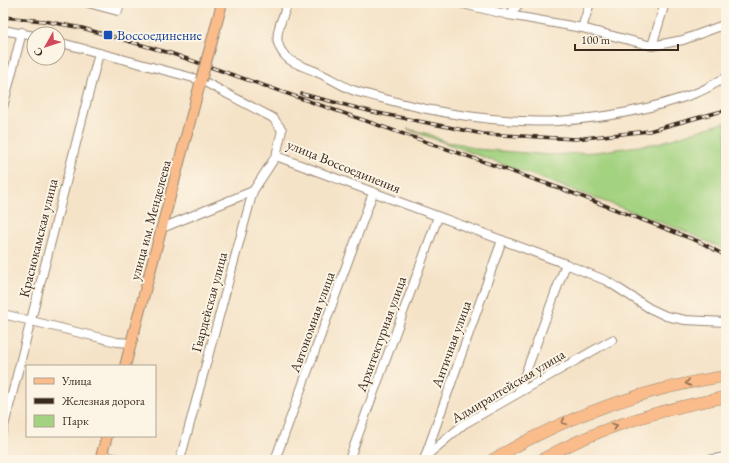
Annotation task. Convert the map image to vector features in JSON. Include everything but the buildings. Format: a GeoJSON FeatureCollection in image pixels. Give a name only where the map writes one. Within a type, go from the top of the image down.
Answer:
{"type":"FeatureCollection","features":[{"type":"Feature","properties":{"kind":"highway"},"geometry":{"type":"LineString","coordinates":[[492,460],[548,429],[599,408],[664,387],[726,376]]}},
{"type":"Feature","properties":{"kind":"highway"},"geometry":{"type":"LineString","coordinates":[[541,460],[586,438],[636,418],[671,408],[726,397]]}},
{"type":"Feature","properties":{"kind":"main road","name":"улица им. Менделеева"},"geometry":{"type":"LineString","coordinates":[[125,365],[222,3]]}},
{"type":"Feature","properties":{"kind":"main road"},"geometry":{"type":"LineString","coordinates":[[101,457],[107,437]]}},
{"type":"Feature","properties":{"kind":"street"},"geometry":{"type":"LineString","coordinates":[[88,3],[119,7]]}},
{"type":"Feature","properties":{"kind":"street"},"geometry":{"type":"LineString","coordinates":[[288,3],[277,36],[278,44],[286,57],[298,66],[312,70],[350,89],[400,103],[446,112],[515,121],[557,121],[599,116],[634,110],[697,92],[726,78]]}},
{"type":"Feature","properties":{"kind":"street"},"geometry":{"type":"LineString","coordinates":[[458,3],[508,15],[582,28],[652,46],[683,40],[726,24]]}},
{"type":"Feature","properties":{"kind":"street"},"geometry":{"type":"LineString","coordinates":[[508,15],[520,3]]}},
{"type":"Feature","properties":{"kind":"street"},"geometry":{"type":"LineString","coordinates":[[582,28],[590,3]]}},
{"type":"Feature","properties":{"kind":"street"},"geometry":{"type":"LineString","coordinates":[[652,46],[665,3]]}},
{"type":"Feature","properties":{"kind":"street"},"geometry":{"type":"LineString","coordinates":[[3,30],[26,33]]}},
{"type":"Feature","properties":{"kind":"street"},"geometry":{"type":"LineString","coordinates":[[3,107],[22,32]]}},
{"type":"Feature","properties":{"kind":"street","name":"улица Воссоединения"},"geometry":{"type":"LineString","coordinates":[[66,44],[201,80],[272,118],[282,130],[276,156],[566,264],[608,282],[649,308],[666,316],[686,320],[726,322]]}},
{"type":"Feature","properties":{"kind":"street","name":"Краснокамская улица"},"geometry":{"type":"LineString","coordinates":[[3,430],[99,53]]}},
{"type":"Feature","properties":{"kind":"street","name":"Гвардейская улица"},"geometry":{"type":"LineString","coordinates":[[180,460],[253,191],[276,156]]}},
{"type":"Feature","properties":{"kind":"street"},"geometry":{"type":"LineString","coordinates":[[162,228],[253,191]]}},
{"type":"Feature","properties":{"kind":"street","name":"Автономная улица"},"geometry":{"type":"LineString","coordinates":[[275,460],[373,193]]}},
{"type":"Feature","properties":{"kind":"street","name":"Архитектурная улица"},"geometry":{"type":"LineString","coordinates":[[349,460],[438,217]]}},
{"type":"Feature","properties":{"kind":"street","name":"Античная улица"},"geometry":{"type":"LineString","coordinates":[[423,459],[502,240]]}},
{"type":"Feature","properties":{"kind":"street"},"geometry":{"type":"LineString","coordinates":[[518,393],[566,264]]}},
{"type":"Feature","properties":{"kind":"street"},"geometry":{"type":"LineString","coordinates":[[3,314],[117,342],[131,343]]}},
{"type":"Feature","properties":{"kind":"street","name":"Адмиралтейская улица"},"geometry":{"type":"LineString","coordinates":[[423,459],[464,424],[612,340]]}},
{"type":"Feature","properties":{"kind":"street"},"geometry":{"type":"LineString","coordinates":[[101,457],[122,460]]}},
{"type":"Feature","properties":{"kind":"street"},"geometry":{"type":"LineString","coordinates":[[709,460],[726,457]]}},
{"type":"Feature","properties":{"kind":"green space"},"geometry":{"type":"Polygon","coordinates":[[[726,122],[726,250],[682,230],[407,129],[429,134],[445,142],[462,144],[476,149],[550,155],[596,152],[659,143],[726,122]]]}},
{"type":"Feature","properties":{"kind":"railway"},"geometry":{"type":"LineString","coordinates":[[3,17],[44,21],[82,28],[170,53],[562,189],[700,242],[726,256]]}},
{"type":"Feature","properties":{"kind":"railway"},"geometry":{"type":"LineString","coordinates":[[302,94],[373,112],[483,134],[575,139],[649,131],[726,110]]}},
{"type":"Feature","properties":{"kind":"place","name":"Воссоединение"},"geometry":{"type":"Point","coordinates":[108,35]}}]}
